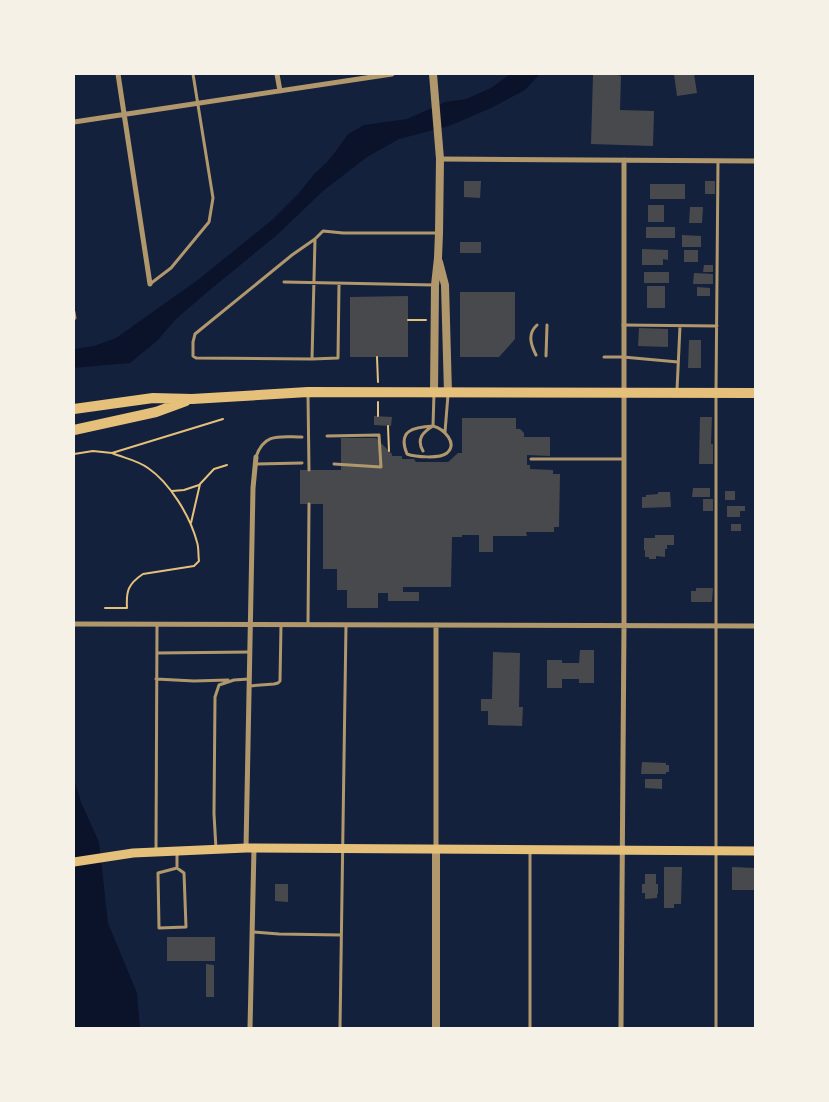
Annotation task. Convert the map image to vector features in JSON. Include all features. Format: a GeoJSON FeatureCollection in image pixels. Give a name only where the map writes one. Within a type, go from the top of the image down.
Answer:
{"type":"FeatureCollection","features":[{"type":"Feature","properties":{"kind":"main road"},"geometry":{"type":"LineString","coordinates":[[74,409],[154,398],[192,399],[308,392],[755,393]]}},
{"type":"Feature","properties":{"kind":"main road"},"geometry":{"type":"LineString","coordinates":[[74,430],[156,412],[192,399]]}},
{"type":"Feature","properties":{"kind":"main road"},"geometry":{"type":"LineString","coordinates":[[74,862],[133,853],[250,848],[755,850]]}},
{"type":"Feature","properties":{"kind":"street"},"geometry":{"type":"LineString","coordinates":[[118,74],[150,284]]}},
{"type":"Feature","properties":{"kind":"street"},"geometry":{"type":"LineString","coordinates":[[277,74],[280,91]]}},
{"type":"Feature","properties":{"kind":"street"},"geometry":{"type":"LineString","coordinates":[[74,122],[280,91],[355,76],[392,74]]}},
{"type":"Feature","properties":{"kind":"street"},"geometry":{"type":"LineString","coordinates":[[433,74],[440,159],[439,233],[435,285],[434,392]]}},
{"type":"Feature","properties":{"kind":"street"},"geometry":{"type":"LineString","coordinates":[[440,159],[755,161]]}},
{"type":"Feature","properties":{"kind":"street"},"geometry":{"type":"LineString","coordinates":[[621,1028],[624,625],[624,160]]}},
{"type":"Feature","properties":{"kind":"street"},"geometry":{"type":"LineString","coordinates":[[438,258],[445,285],[448,392]]}},
{"type":"Feature","properties":{"kind":"street"},"geometry":{"type":"LineString","coordinates":[[250,1028],[252,932],[249,679],[253,478],[256,457]]}},
{"type":"Feature","properties":{"kind":"street"},"geometry":{"type":"LineString","coordinates":[[74,624],[755,626]]}},
{"type":"Feature","properties":{"kind":"street"},"geometry":{"type":"LineString","coordinates":[[436,625],[436,1028]]}},
{"type":"Feature","properties":{"kind":"lane"},"geometry":{"type":"LineString","coordinates":[[150,284],[171,268],[209,222],[213,198],[193,74]]}},
{"type":"Feature","properties":{"kind":"lane"},"geometry":{"type":"LineString","coordinates":[[716,1028],[718,160]]}},
{"type":"Feature","properties":{"kind":"lane"},"geometry":{"type":"LineString","coordinates":[[339,284],[338,358],[196,358],[193,356],[195,334],[323,231],[439,233]]}},
{"type":"Feature","properties":{"kind":"lane"},"geometry":{"type":"LineString","coordinates":[[312,359],[315,239]]}},
{"type":"Feature","properties":{"kind":"lane"},"geometry":{"type":"LineString","coordinates":[[284,282],[435,285]]}},
{"type":"Feature","properties":{"kind":"lane"},"geometry":{"type":"LineString","coordinates":[[74,312],[74,319]]}},
{"type":"Feature","properties":{"kind":"lane"},"geometry":{"type":"LineString","coordinates":[[624,324],[717,326]]}},
{"type":"Feature","properties":{"kind":"lane"},"geometry":{"type":"LineString","coordinates":[[536,355],[530,336],[532,329],[537,325]]}},
{"type":"Feature","properties":{"kind":"lane"},"geometry":{"type":"LineString","coordinates":[[546,356],[547,325]]}},
{"type":"Feature","properties":{"kind":"lane"},"geometry":{"type":"LineString","coordinates":[[677,393],[680,326]]}},
{"type":"Feature","properties":{"kind":"lane"},"geometry":{"type":"LineString","coordinates":[[604,356],[678,362]]}},
{"type":"Feature","properties":{"kind":"lane"},"geometry":{"type":"LineString","coordinates":[[308,392],[309,470]]}},
{"type":"Feature","properties":{"kind":"lane"},"geometry":{"type":"LineString","coordinates":[[433,426],[434,392]]}},
{"type":"Feature","properties":{"kind":"lane"},"geometry":{"type":"LineString","coordinates":[[445,432],[448,392]]}},
{"type":"Feature","properties":{"kind":"lane"},"geometry":{"type":"LineString","coordinates":[[423,451],[420,444],[421,439],[426,431],[433,426]]}},
{"type":"Feature","properties":{"kind":"lane"},"geometry":{"type":"LineString","coordinates":[[433,426],[445,432],[450,439],[451,446],[448,452],[442,456],[414,456],[407,454],[404,443],[408,432],[414,428],[433,426]]}},
{"type":"Feature","properties":{"kind":"lane"},"geometry":{"type":"LineString","coordinates":[[327,436],[379,435],[381,467],[334,464]]}},
{"type":"Feature","properties":{"kind":"lane"},"geometry":{"type":"LineString","coordinates":[[256,457],[265,441],[275,437],[302,437]]}},
{"type":"Feature","properties":{"kind":"lane"},"geometry":{"type":"LineString","coordinates":[[531,459],[623,459]]}},
{"type":"Feature","properties":{"kind":"lane"},"geometry":{"type":"LineString","coordinates":[[255,464],[302,463]]}},
{"type":"Feature","properties":{"kind":"lane"},"geometry":{"type":"LineString","coordinates":[[308,625],[309,504]]}},
{"type":"Feature","properties":{"kind":"lane"},"geometry":{"type":"LineString","coordinates":[[156,852],[157,624]]}},
{"type":"Feature","properties":{"kind":"lane"},"geometry":{"type":"LineString","coordinates":[[249,686],[274,684],[280,681],[282,624]]}},
{"type":"Feature","properties":{"kind":"lane"},"geometry":{"type":"LineString","coordinates":[[340,1028],[346,625]]}},
{"type":"Feature","properties":{"kind":"lane"},"geometry":{"type":"LineString","coordinates":[[157,653],[250,652]]}},
{"type":"Feature","properties":{"kind":"lane"},"geometry":{"type":"LineString","coordinates":[[156,679],[194,681],[249,679]]}},
{"type":"Feature","properties":{"kind":"lane"},"geometry":{"type":"LineString","coordinates":[[216,849],[214,814],[215,697],[219,685],[234,680]]}},
{"type":"Feature","properties":{"kind":"lane"},"geometry":{"type":"LineString","coordinates":[[530,849],[530,1028]]}},
{"type":"Feature","properties":{"kind":"lane"},"geometry":{"type":"LineString","coordinates":[[176,850],[177,868]]}},
{"type":"Feature","properties":{"kind":"lane"},"geometry":{"type":"LineString","coordinates":[[177,868],[184,873],[186,927],[159,928],[158,873],[177,868]]}},
{"type":"Feature","properties":{"kind":"lane"},"geometry":{"type":"LineString","coordinates":[[252,932],[341,935]]}},
{"type":"Feature","properties":{"kind":"path"},"geometry":{"type":"LineString","coordinates":[[112,453],[223,418]]}},
{"type":"Feature","properties":{"kind":"path"},"geometry":{"type":"LineString","coordinates":[[388,426],[389,450]]}},
{"type":"Feature","properties":{"kind":"path"},"geometry":{"type":"LineString","coordinates":[[74,454],[93,451],[112,453],[122,458],[129,458],[148,468],[172,491],[191,523],[198,544],[199,561],[194,566],[143,574],[130,585],[126,595],[127,608],[105,608]]}},
{"type":"Feature","properties":{"kind":"path"},"geometry":{"type":"LineString","coordinates":[[172,491],[184,490],[200,484],[214,469],[227,466]]}},
{"type":"Feature","properties":{"kind":"path"},"geometry":{"type":"LineString","coordinates":[[191,523],[200,484]]}},
{"type":"Feature","properties":{"kind":"water"},"geometry":{"type":"Polygon","coordinates":[[[510,74],[540,74],[525,90],[491,108],[449,126],[399,139],[367,157],[323,191],[277,235],[176,319],[157,341],[130,363],[74,368],[74,349],[94,346],[116,338],[199,279],[272,220],[326,163],[348,134],[364,125],[407,119],[445,102],[466,99],[491,88],[510,74]]]}},
{"type":"Feature","properties":{"kind":"water"},"geometry":{"type":"Polygon","coordinates":[[[74,779],[81,802],[99,842],[108,923],[137,993],[140,1028],[74,1028],[74,779]]]}},
{"type":"Feature","properties":{"kind":"building"},"geometry":{"type":"Polygon","coordinates":[[[613,74],[621,76],[620,110],[654,111],[653,146],[591,144],[593,75],[613,74]]]}},
{"type":"Feature","properties":{"kind":"building"},"geometry":{"type":"Polygon","coordinates":[[[674,74],[694,74],[697,93],[677,96],[674,74]]]}},
{"type":"Feature","properties":{"kind":"building"},"geometry":{"type":"Polygon","coordinates":[[[464,181],[481,181],[480,198],[464,197],[464,181]]]}},
{"type":"Feature","properties":{"kind":"building"},"geometry":{"type":"Polygon","coordinates":[[[705,181],[715,181],[715,194],[705,194],[705,181]]]}},
{"type":"Feature","properties":{"kind":"building"},"geometry":{"type":"Polygon","coordinates":[[[650,184],[685,184],[685,199],[650,199],[650,184]]]}},
{"type":"Feature","properties":{"kind":"building"},"geometry":{"type":"Polygon","coordinates":[[[648,205],[664,205],[664,222],[648,222],[648,205]]]}},
{"type":"Feature","properties":{"kind":"building"},"geometry":{"type":"Polygon","coordinates":[[[690,207],[703,207],[702,223],[689,223],[690,207]]]}},
{"type":"Feature","properties":{"kind":"building"},"geometry":{"type":"Polygon","coordinates":[[[646,227],[675,227],[675,238],[646,238],[646,227]]]}},
{"type":"Feature","properties":{"kind":"building"},"geometry":{"type":"Polygon","coordinates":[[[682,235],[701,236],[701,247],[682,247],[682,235]]]}},
{"type":"Feature","properties":{"kind":"building"},"geometry":{"type":"Polygon","coordinates":[[[460,242],[481,242],[481,253],[460,253],[460,242]]]}},
{"type":"Feature","properties":{"kind":"building"},"geometry":{"type":"Polygon","coordinates":[[[642,249],[668,250],[668,260],[663,259],[663,265],[642,265],[642,249]]]}},
{"type":"Feature","properties":{"kind":"building"},"geometry":{"type":"Polygon","coordinates":[[[684,250],[698,250],[698,262],[684,262],[684,250]]]}},
{"type":"Feature","properties":{"kind":"building"},"geometry":{"type":"Polygon","coordinates":[[[704,265],[713,265],[713,272],[703,272],[704,265]]]}},
{"type":"Feature","properties":{"kind":"building"},"geometry":{"type":"Polygon","coordinates":[[[644,272],[669,272],[669,283],[644,283],[644,272]]]}},
{"type":"Feature","properties":{"kind":"building"},"geometry":{"type":"Polygon","coordinates":[[[694,273],[713,274],[713,284],[693,284],[694,273]]]}},
{"type":"Feature","properties":{"kind":"building"},"geometry":{"type":"Polygon","coordinates":[[[647,286],[665,286],[665,308],[647,308],[647,286]]]}},
{"type":"Feature","properties":{"kind":"building"},"geometry":{"type":"Polygon","coordinates":[[[697,287],[710,288],[710,296],[697,296],[697,287]]]}},
{"type":"Feature","properties":{"kind":"building"},"geometry":{"type":"Polygon","coordinates":[[[460,292],[515,292],[515,339],[499,357],[460,357],[460,292]]]}},
{"type":"Feature","properties":{"kind":"building"},"geometry":{"type":"Polygon","coordinates":[[[408,296],[408,357],[350,357],[350,297],[408,296]]]}},
{"type":"Feature","properties":{"kind":"building"},"geometry":{"type":"Polygon","coordinates":[[[639,328],[668,329],[668,347],[638,346],[639,328]]]}},
{"type":"Feature","properties":{"kind":"building"},"geometry":{"type":"Polygon","coordinates":[[[689,340],[701,340],[701,368],[688,368],[689,340]]]}},
{"type":"Feature","properties":{"kind":"building"},"geometry":{"type":"Polygon","coordinates":[[[374,416],[392,417],[391,426],[374,425],[374,416]]]}},
{"type":"Feature","properties":{"kind":"building"},"geometry":{"type":"Polygon","coordinates":[[[700,417],[712,417],[711,444],[713,444],[713,464],[699,464],[700,417]]]}},
{"type":"Feature","properties":{"kind":"building"},"geometry":{"type":"Polygon","coordinates":[[[462,418],[516,418],[516,429],[520,429],[524,433],[524,437],[550,437],[550,456],[527,455],[527,465],[530,465],[530,469],[553,470],[553,474],[560,474],[559,527],[554,527],[554,532],[526,532],[527,536],[493,536],[493,552],[479,552],[479,535],[452,537],[451,587],[403,587],[403,592],[419,592],[419,601],[388,601],[388,593],[378,593],[378,608],[347,608],[347,590],[337,590],[337,569],[323,569],[323,504],[300,504],[300,470],[341,470],[341,438],[376,438],[392,456],[402,456],[402,459],[414,459],[416,462],[448,462],[458,453],[462,453],[462,418]]]}},
{"type":"Feature","properties":{"kind":"building"},"geometry":{"type":"Polygon","coordinates":[[[693,488],[710,488],[710,497],[692,497],[693,488]]]}},
{"type":"Feature","properties":{"kind":"building"},"geometry":{"type":"Polygon","coordinates":[[[725,491],[735,491],[735,500],[725,500],[725,491]]]}},
{"type":"Feature","properties":{"kind":"building"},"geometry":{"type":"Polygon","coordinates":[[[658,492],[670,492],[671,507],[642,508],[642,497],[658,494],[658,492]]]}},
{"type":"Feature","properties":{"kind":"building"},"geometry":{"type":"Polygon","coordinates":[[[703,499],[713,499],[713,511],[703,511],[703,499]]]}},
{"type":"Feature","properties":{"kind":"building"},"geometry":{"type":"Polygon","coordinates":[[[727,506],[745,506],[745,511],[740,511],[740,517],[727,517],[727,506]]]}},
{"type":"Feature","properties":{"kind":"building"},"geometry":{"type":"Polygon","coordinates":[[[731,524],[741,524],[741,531],[731,531],[731,524]]]}},
{"type":"Feature","properties":{"kind":"building"},"geometry":{"type":"Polygon","coordinates":[[[655,535],[674,535],[674,545],[667,545],[665,557],[656,556],[656,559],[649,559],[649,557],[645,557],[644,538],[655,538],[655,535]]]}},
{"type":"Feature","properties":{"kind":"building"},"geometry":{"type":"Polygon","coordinates":[[[696,588],[713,588],[712,601],[691,602],[691,591],[696,591],[696,588]]]}},
{"type":"Feature","properties":{"kind":"building"},"geometry":{"type":"Polygon","coordinates":[[[580,650],[594,650],[594,683],[579,683],[579,679],[562,679],[562,688],[547,688],[547,660],[562,660],[562,663],[579,663],[580,650]]]}},
{"type":"Feature","properties":{"kind":"building"},"geometry":{"type":"Polygon","coordinates":[[[493,652],[520,653],[519,707],[523,707],[522,726],[488,725],[488,711],[481,711],[481,699],[492,699],[493,652]]]}},
{"type":"Feature","properties":{"kind":"building"},"geometry":{"type":"Polygon","coordinates":[[[642,762],[666,763],[666,765],[669,765],[669,772],[666,772],[666,774],[641,774],[642,762]]]}},
{"type":"Feature","properties":{"kind":"building"},"geometry":{"type":"Polygon","coordinates":[[[645,779],[662,779],[662,789],[645,788],[645,779]]]}},
{"type":"Feature","properties":{"kind":"building"},"geometry":{"type":"Polygon","coordinates":[[[664,867],[682,867],[681,904],[674,904],[674,908],[664,908],[664,867]]]}},
{"type":"Feature","properties":{"kind":"building"},"geometry":{"type":"Polygon","coordinates":[[[732,867],[755,868],[755,890],[732,890],[732,867]]]}},
{"type":"Feature","properties":{"kind":"building"},"geometry":{"type":"Polygon","coordinates":[[[645,874],[656,874],[656,884],[658,884],[657,898],[645,899],[645,893],[642,893],[642,884],[645,884],[645,874]]]}},
{"type":"Feature","properties":{"kind":"building"},"geometry":{"type":"Polygon","coordinates":[[[275,884],[288,884],[288,902],[275,901],[275,884]]]}},
{"type":"Feature","properties":{"kind":"building"},"geometry":{"type":"Polygon","coordinates":[[[167,937],[215,937],[215,961],[167,961],[167,937]]]}},
{"type":"Feature","properties":{"kind":"building"},"geometry":{"type":"Polygon","coordinates":[[[206,964],[214,965],[214,997],[206,997],[206,964]]]}}]}
